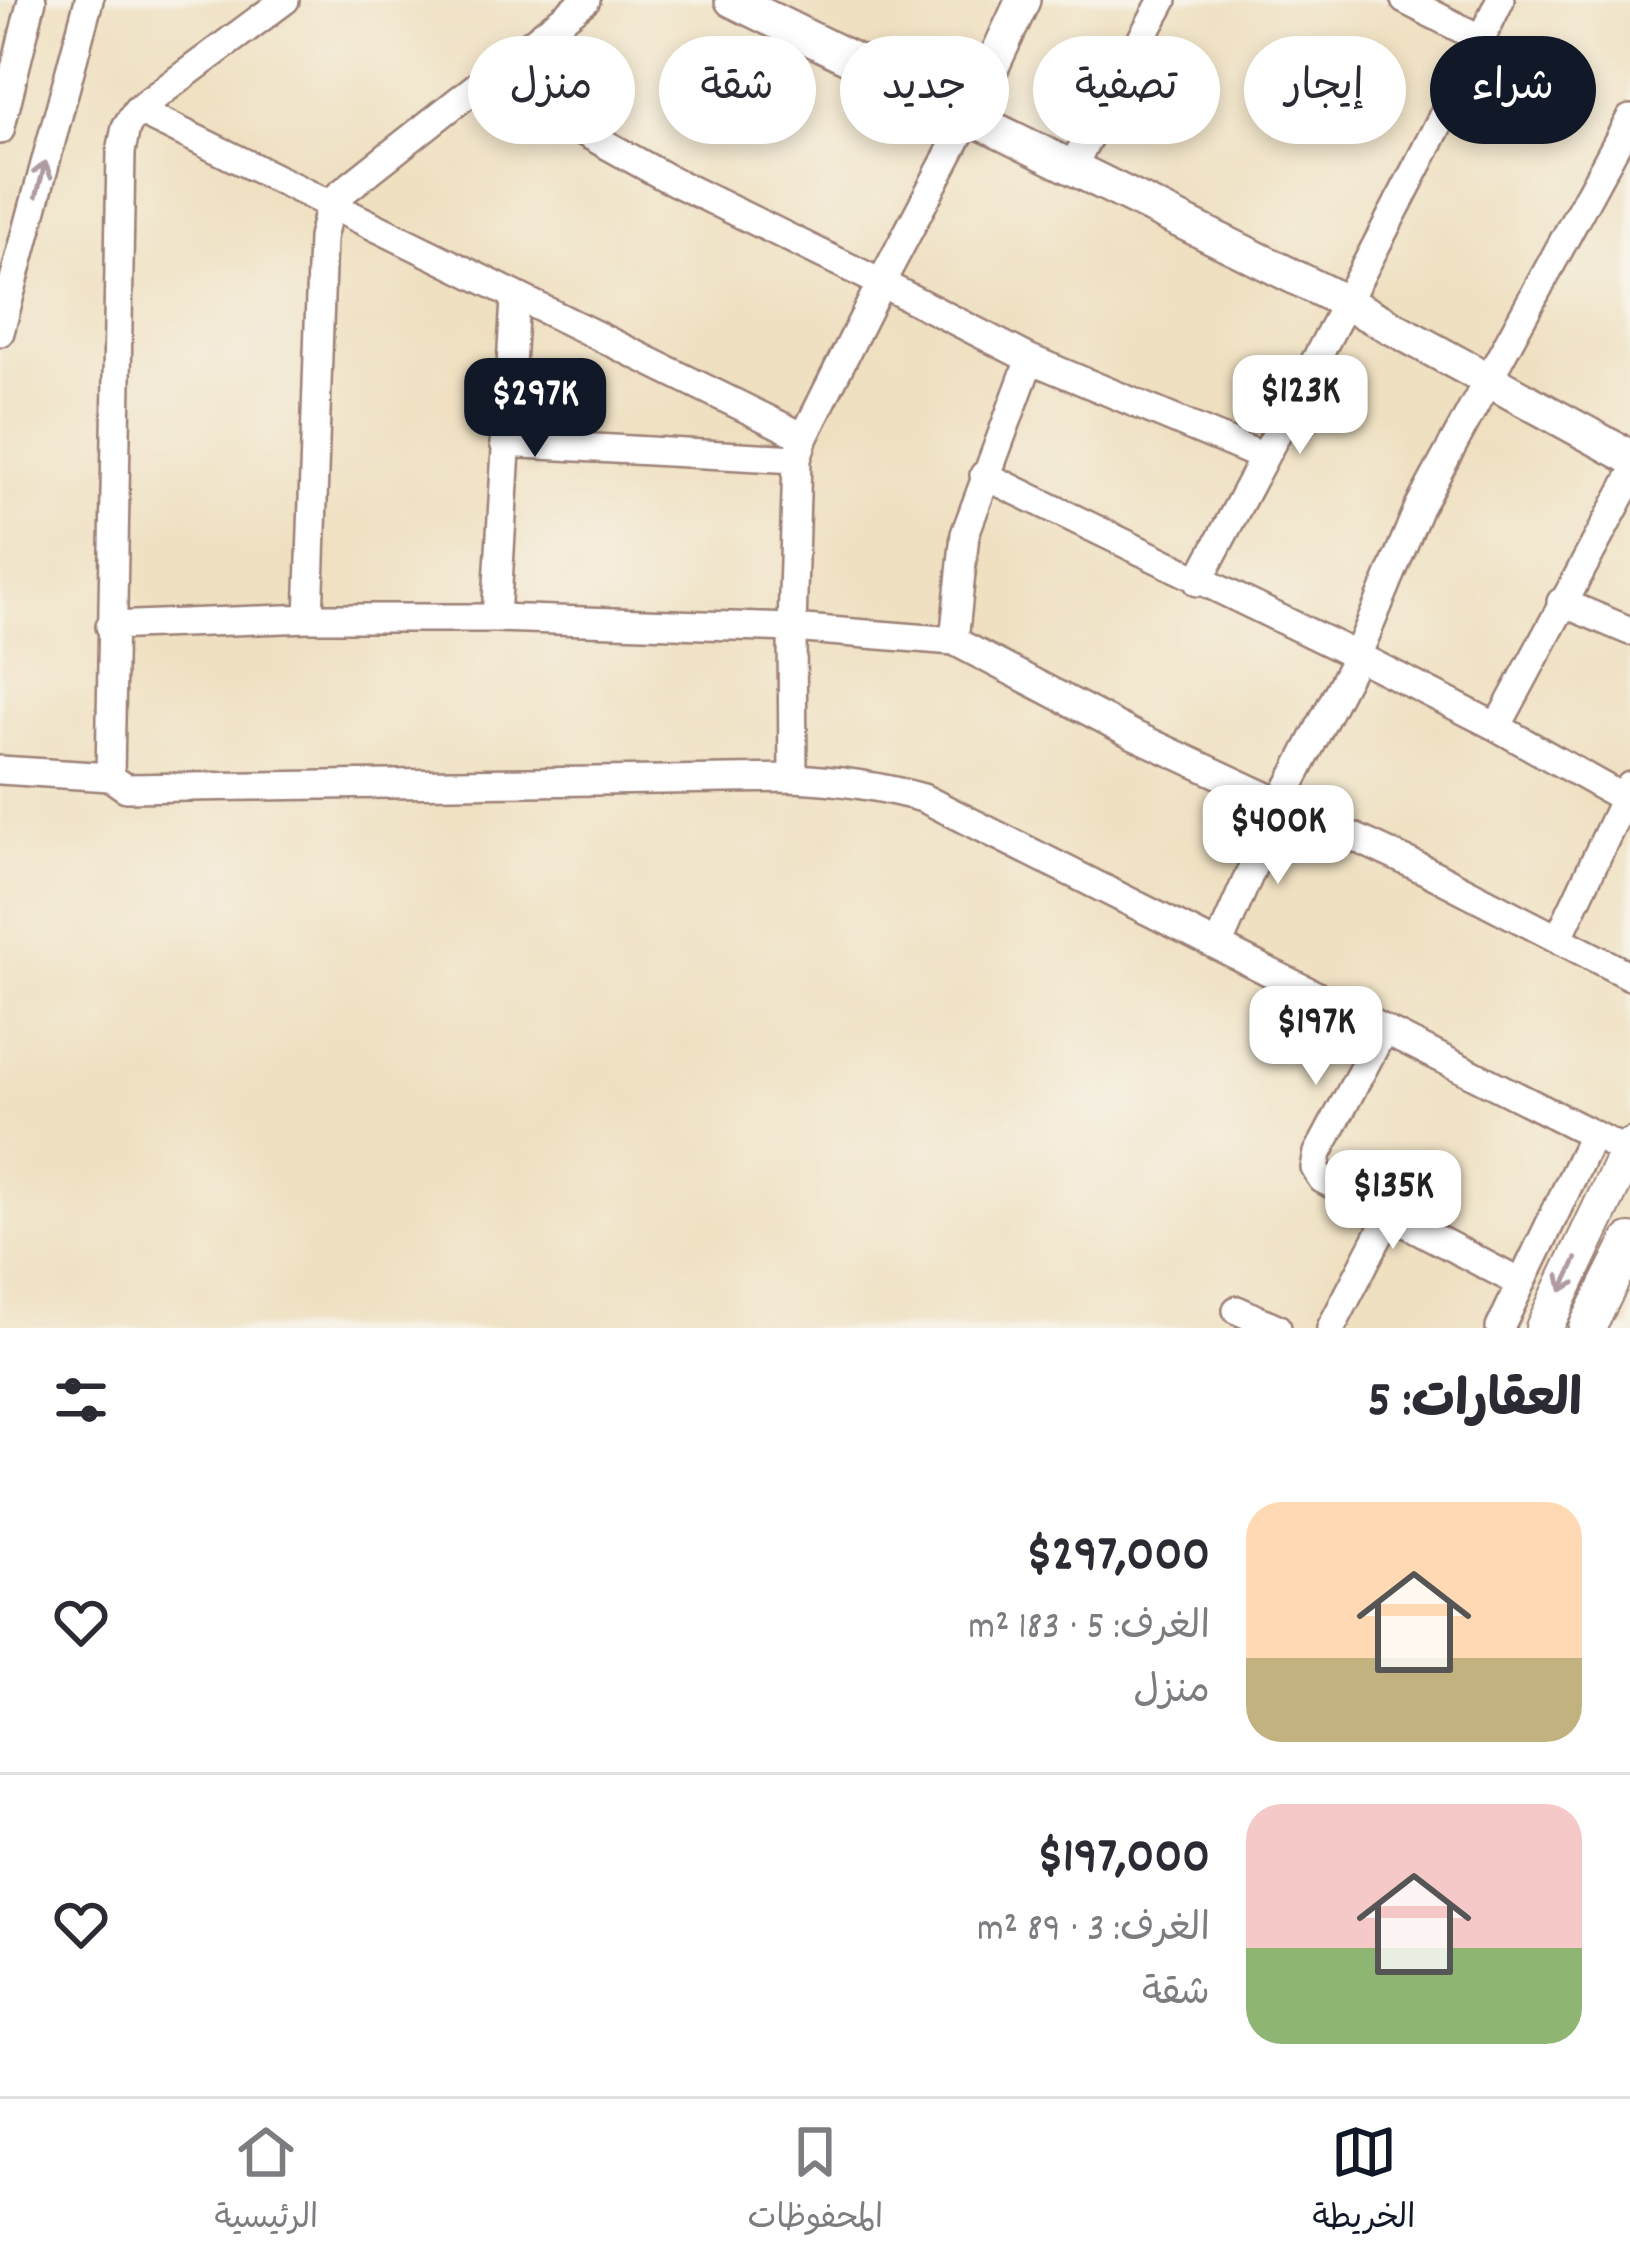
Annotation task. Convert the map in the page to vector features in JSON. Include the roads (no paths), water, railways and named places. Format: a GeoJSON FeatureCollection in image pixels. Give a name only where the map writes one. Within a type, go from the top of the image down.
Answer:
{"type":"FeatureCollection","features":[{"type":"Feature","properties":{"kind":"main road"},"geometry":{"type":"LineString","coordinates":[[1544,1328],[1629,1151]]}},
{"type":"Feature","properties":{"kind":"main road"},"geometry":{"type":"LineString","coordinates":[[1587,1328],[1630,1242]]}},
{"type":"Feature","properties":{"kind":"street"},"geometry":{"type":"LineString","coordinates":[[0,130],[32,0]]}},
{"type":"Feature","properties":{"kind":"street"},"geometry":{"type":"LineString","coordinates":[[0,332],[89,0]]}},
{"type":"Feature","properties":{"kind":"street"},"geometry":{"type":"LineString","coordinates":[[110,777],[121,152],[126,127],[137,110],[285,0]]}},
{"type":"Feature","properties":{"kind":"street"},"geometry":{"type":"LineString","coordinates":[[541,36],[586,0]]}},
{"type":"Feature","properties":{"kind":"street"},"geometry":{"type":"LineString","coordinates":[[732,0],[840,54]]}},
{"type":"Feature","properties":{"kind":"street"},"geometry":{"type":"LineString","coordinates":[[1006,36],[1023,0]]}},
{"type":"Feature","properties":{"kind":"street"},"geometry":{"type":"LineString","coordinates":[[1072,167],[1163,0]]}},
{"type":"Feature","properties":{"kind":"street"},"geometry":{"type":"LineString","coordinates":[[1406,0],[1475,36]]}},
{"type":"Feature","properties":{"kind":"street"},"geometry":{"type":"LineString","coordinates":[[1482,36],[1500,0]]}},
{"type":"Feature","properties":{"kind":"street"},"geometry":{"type":"LineString","coordinates":[[309,618],[322,238],[329,208],[339,195],[468,95]]}},
{"type":"Feature","properties":{"kind":"street"},"geometry":{"type":"LineString","coordinates":[[137,110],[329,208],[665,367],[800,448]]}},
{"type":"Feature","properties":{"kind":"street"},"geometry":{"type":"LineString","coordinates":[[1219,944],[1280,804],[1357,656],[1419,507],[1630,119]]}},
{"type":"Feature","properties":{"kind":"street"},"geometry":{"type":"LineString","coordinates":[[1009,137],[1345,302],[1630,457]]}},
{"type":"Feature","properties":{"kind":"street"},"geometry":{"type":"LineString","coordinates":[[1198,582],[1345,302],[1376,253],[1430,143]]}},
{"type":"Feature","properties":{"kind":"street"},"geometry":{"type":"LineString","coordinates":[[605,144],[1030,358],[1264,457]]}},
{"type":"Feature","properties":{"kind":"street"},"geometry":{"type":"LineString","coordinates":[[793,778],[792,628],[800,448],[954,144]]}},
{"type":"Feature","properties":{"kind":"street"},"geometry":{"type":"LineString","coordinates":[[496,618],[515,298]]}},
{"type":"Feature","properties":{"kind":"street"},"geometry":{"type":"LineString","coordinates":[[955,640],[965,534],[1030,358]]}},
{"type":"Feature","properties":{"kind":"street"},"geometry":{"type":"LineString","coordinates":[[505,443],[800,448]]}},
{"type":"Feature","properties":{"kind":"street"},"geometry":{"type":"LineString","coordinates":[[984,476],[1627,792],[1558,937]]}},
{"type":"Feature","properties":{"kind":"street"},"geometry":{"type":"LineString","coordinates":[[1497,727],[1630,478]]}},
{"type":"Feature","properties":{"kind":"street"},"geometry":{"type":"LineString","coordinates":[[1561,602],[1630,631]]}},
{"type":"Feature","properties":{"kind":"street"},"geometry":{"type":"LineString","coordinates":[[110,626],[309,618],[496,618],[792,628],[955,640],[1134,735],[1424,868],[1630,976]]}},
{"type":"Feature","properties":{"kind":"street"},"geometry":{"type":"LineString","coordinates":[[0,770],[110,777],[127,788],[851,781],[923,798],[1629,1151]]}},
{"type":"Feature","properties":{"kind":"street"},"geometry":{"type":"LineString","coordinates":[[1383,1031],[1318,1153],[1315,1168],[1322,1179],[1520,1283]]}},
{"type":"Feature","properties":{"kind":"street"},"geometry":{"type":"LineString","coordinates":[[1500,1328],[1592,1136]]}},
{"type":"Feature","properties":{"kind":"street"},"geometry":{"type":"LineString","coordinates":[[1331,1328],[1390,1214]]}},
{"type":"Feature","properties":{"kind":"street"},"geometry":{"type":"LineString","coordinates":[[1237,1310],[1277,1328]]}}]}
